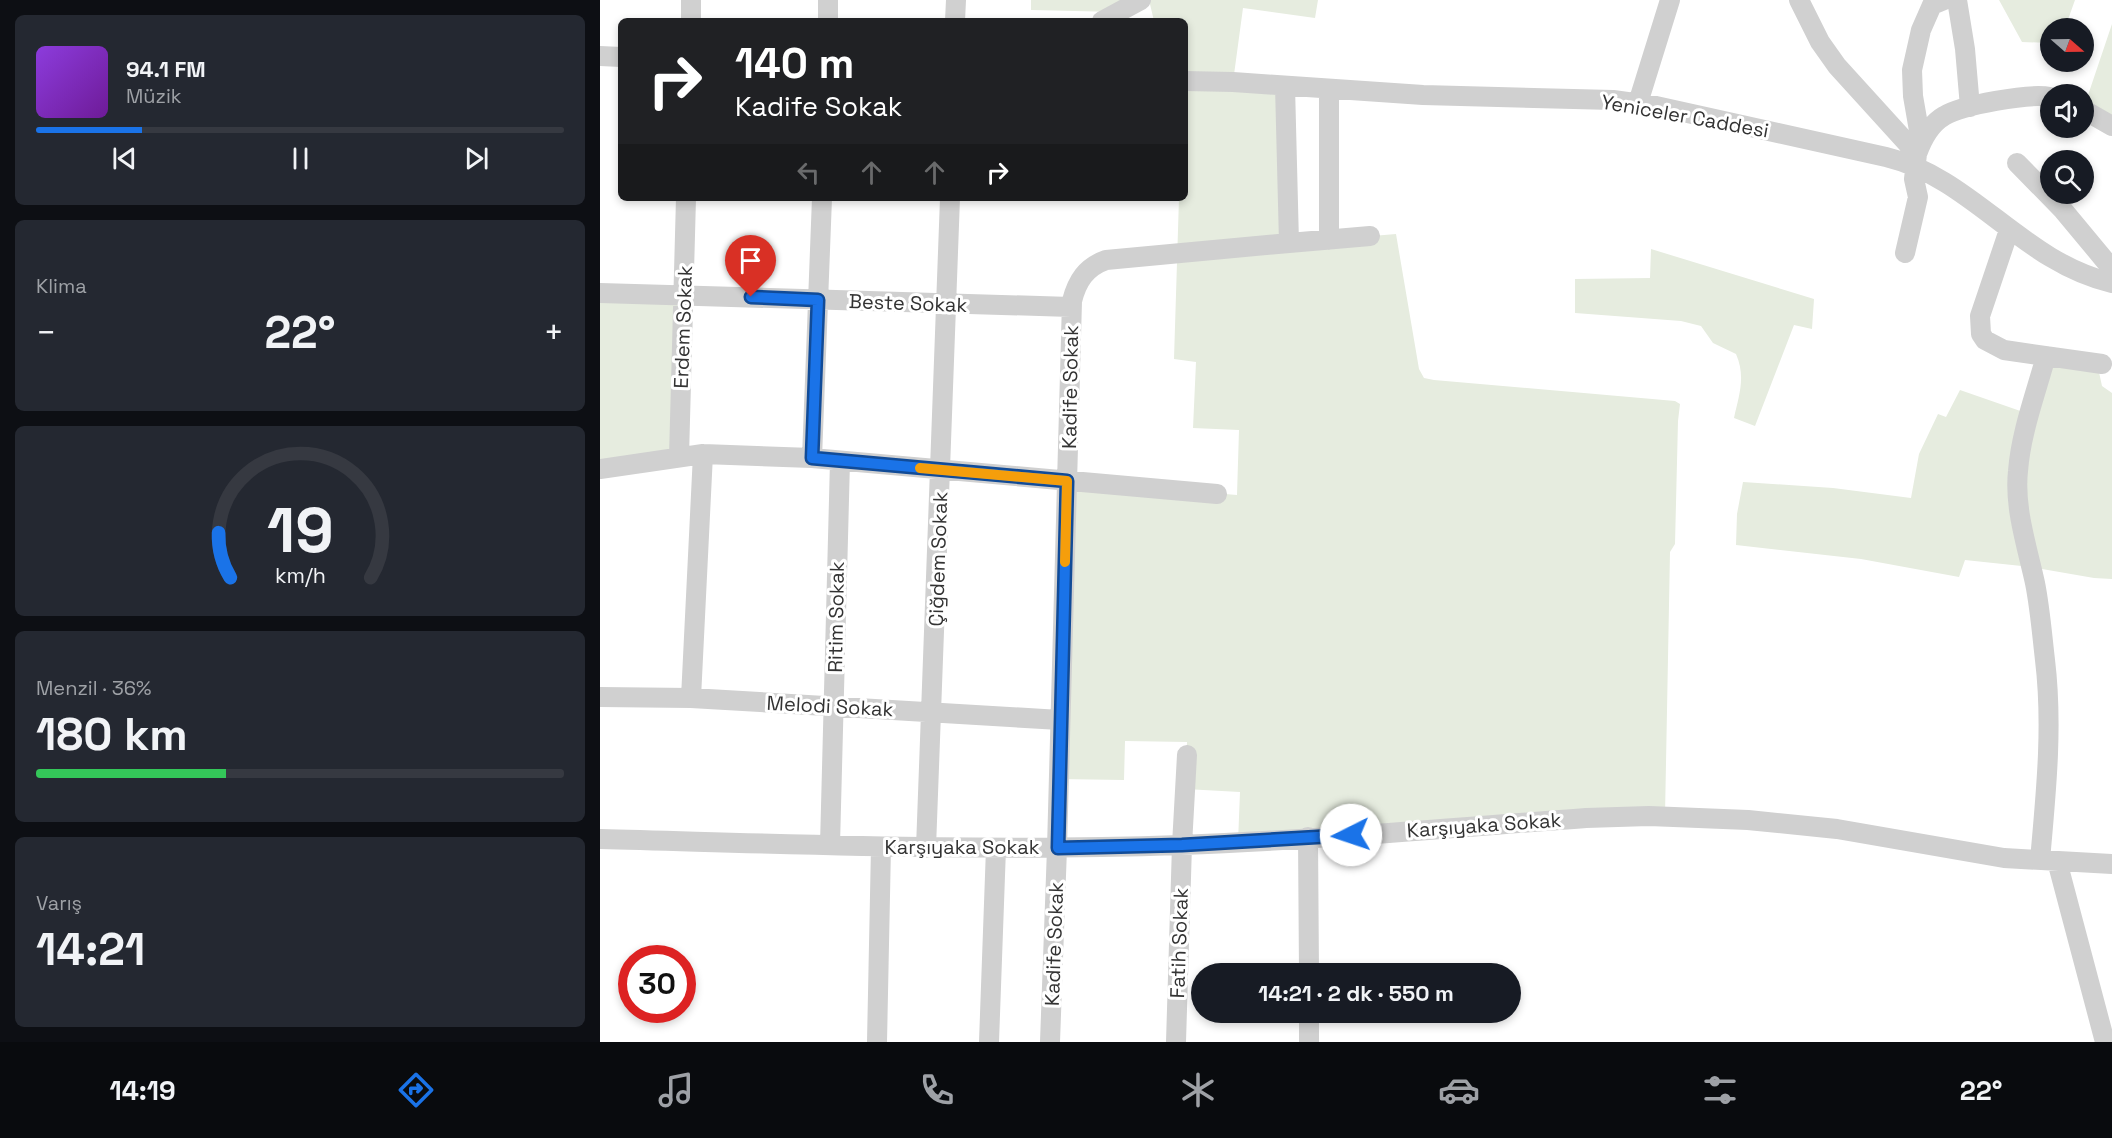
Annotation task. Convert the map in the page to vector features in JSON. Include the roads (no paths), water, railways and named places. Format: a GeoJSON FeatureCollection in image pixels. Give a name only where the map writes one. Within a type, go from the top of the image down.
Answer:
{"type":"FeatureCollection","features":[{"type":"Feature","properties":{"kind":"street"},"geometry":{"type":"LineString","coordinates":[[691,18],[692,0]]}},
{"type":"Feature","properties":{"kind":"street"},"geometry":{"type":"LineString","coordinates":[[828,0],[828,18]]}},
{"type":"Feature","properties":{"kind":"street"},"geometry":{"type":"LineString","coordinates":[[955,18],[956,0]]}},
{"type":"Feature","properties":{"kind":"street"},"geometry":{"type":"LineString","coordinates":[[1108,18],[1141,0]]}},
{"type":"Feature","properties":{"kind":"street"},"geometry":{"type":"LineString","coordinates":[[1638,103],[1670,0]]}},
{"type":"Feature","properties":{"kind":"street"},"geometry":{"type":"LineString","coordinates":[[1799,0],[1820,42],[1837,66],[1918,154]]}},
{"type":"Feature","properties":{"kind":"street"},"geometry":{"type":"LineString","coordinates":[[1957,0],[1965,50],[1970,107]]}},
{"type":"Feature","properties":{"kind":"street"},"geometry":{"type":"LineString","coordinates":[[1905,253],[1918,197],[1914,179],[1918,154],[1912,70],[1925,17],[1932,5],[1939,1]]}},
{"type":"Feature","properties":{"kind":"street"},"geometry":{"type":"LineString","coordinates":[[600,56],[618,57]]}},
{"type":"Feature","properties":{"kind":"street","name":"Yeniceler Caddesi"},"geometry":{"type":"LineString","coordinates":[[1188,81],[1424,95],[1587,99],[1638,103],[1886,157],[1918,154],[1958,191],[2009,230],[2062,265],[2112,283]]}},
{"type":"Feature","properties":{"kind":"street"},"geometry":{"type":"LineString","coordinates":[[1285,86],[1289,243]]}},
{"type":"Feature","properties":{"kind":"street"},"geometry":{"type":"LineString","coordinates":[[1329,89],[1329,240]]}},
{"type":"Feature","properties":{"kind":"street"},"geometry":{"type":"LineString","coordinates":[[1918,154],[1935,122],[1943,116],[1970,107],[2040,96]]}},
{"type":"Feature","properties":{"kind":"street"},"geometry":{"type":"LineString","coordinates":[[2094,116],[2112,126]]}},
{"type":"Feature","properties":{"kind":"street"},"geometry":{"type":"LineString","coordinates":[[2017,164],[2063,210],[2112,269]]}},
{"type":"Feature","properties":{"kind":"street","name":"Erdem Sokak"},"geometry":{"type":"LineString","coordinates":[[679,457],[686,201]]}},
{"type":"Feature","properties":{"kind":"street"},"geometry":{"type":"LineString","coordinates":[[812,458],[822,201]]}},
{"type":"Feature","properties":{"kind":"street","name":"Çiğdem Sokak"},"geometry":{"type":"LineString","coordinates":[[926,848],[950,201]]}},
{"type":"Feature","properties":{"kind":"street"},"geometry":{"type":"LineString","coordinates":[[2009,230],[1980,316],[1981,334],[1991,344],[2004,350],[2102,364]]}},
{"type":"Feature","properties":{"kind":"street","name":"Kadife Sokak"},"geometry":{"type":"LineString","coordinates":[[1050,1042],[1058,848],[1071,307],[1074,292],[1086,271],[1106,260],[1370,236]]}},
{"type":"Feature","properties":{"kind":"street","name":"Beste Sokak"},"geometry":{"type":"LineString","coordinates":[[600,292],[947,305],[1071,307]]}},
{"type":"Feature","properties":{"kind":"street"},"geometry":{"type":"LineString","coordinates":[[2046,356],[2025,429],[2017,488],[2037,594],[2046,662],[2049,860],[2105,1042]]}},
{"type":"Feature","properties":{"kind":"street"},"geometry":{"type":"LineString","coordinates":[[691,698],[703,454]]}},
{"type":"Feature","properties":{"kind":"street"},"geometry":{"type":"LineString","coordinates":[[600,469],[703,454],[812,458],[1217,494]]}},
{"type":"Feature","properties":{"kind":"street","name":"Ritim Sokak"},"geometry":{"type":"LineString","coordinates":[[830,845],[840,461]]}},
{"type":"Feature","properties":{"kind":"street","name":"Melodi Sokak"},"geometry":{"type":"LineString","coordinates":[[600,698],[691,698],[1060,720]]}},
{"type":"Feature","properties":{"kind":"street","name":"Fatih Sokak"},"geometry":{"type":"LineString","coordinates":[[1176,1042],[1187,755]]}},
{"type":"Feature","properties":{"kind":"street","name":"Karşıyaka Sokak"},"geometry":{"type":"LineString","coordinates":[[600,839],[926,848],[1058,848],[1182,845],[1586,818],[1695,817],[1837,829],[1974,853],[2112,864]]}},
{"type":"Feature","properties":{"kind":"street"},"geometry":{"type":"LineString","coordinates":[[1308,837],[1309,963]]}},
{"type":"Feature","properties":{"kind":"street"},"geometry":{"type":"LineString","coordinates":[[878,1042],[881,847]]}},
{"type":"Feature","properties":{"kind":"street"},"geometry":{"type":"LineString","coordinates":[[989,1042],[996,848]]}},
{"type":"Feature","properties":{"kind":"street"},"geometry":{"type":"LineString","coordinates":[[1309,1023],[1309,1042]]}}]}
